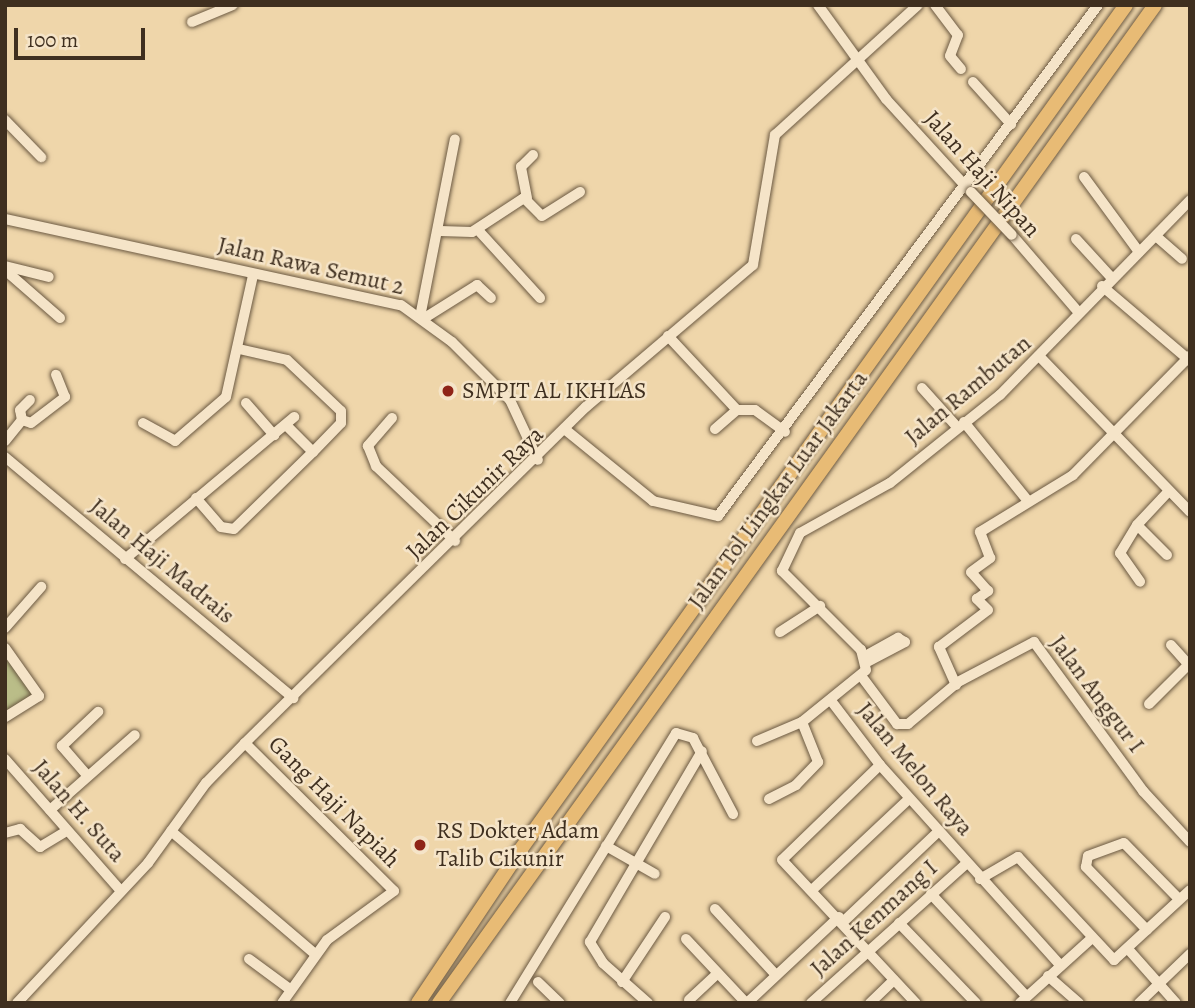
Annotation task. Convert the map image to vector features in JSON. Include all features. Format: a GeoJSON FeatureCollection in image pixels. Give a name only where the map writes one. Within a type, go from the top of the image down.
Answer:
{"type":"FeatureCollection","features":[{"type":"Feature","properties":{"kind":"highway","name":"Jalan Tol Lingkar Luar Jakarta"},"geometry":{"type":"LineString","coordinates":[[418,1003],[529,838],[1126,5]]}},
{"type":"Feature","properties":{"kind":"highway","name":"Jalan Tol Lingkar Luar Jakarta"},"geometry":{"type":"LineString","coordinates":[[439,1003],[1155,5]]}},
{"type":"Feature","properties":{"kind":"street"},"geometry":{"type":"LineString","coordinates":[[192,22],[233,5]]}},
{"type":"Feature","properties":{"kind":"street","name":"Jalan Haji Nipan"},"geometry":{"type":"LineString","coordinates":[[818,5],[895,109],[1012,235],[1079,313]]}},
{"type":"Feature","properties":{"kind":"street","name":"Jalan Cikunir Raya"},"geometry":{"type":"LineString","coordinates":[[17,1003],[171,831],[205,783],[567,431],[668,336],[753,265],[772,140],[918,5]]}},
{"type":"Feature","properties":{"kind":"street"},"geometry":{"type":"LineString","coordinates":[[935,5],[958,35],[950,56],[961,69]]}},
{"type":"Feature","properties":{"kind":"street"},"geometry":{"type":"LineString","coordinates":[[567,431],[637,490],[681,511],[713,519],[738,493],[968,189],[1011,124],[1098,5]]}},
{"type":"Feature","properties":{"kind":"street"},"geometry":{"type":"LineString","coordinates":[[973,82],[1011,124]]}},
{"type":"Feature","properties":{"kind":"street"},"geometry":{"type":"LineString","coordinates":[[5,120],[41,157]]}},
{"type":"Feature","properties":{"kind":"street"},"geometry":{"type":"LineString","coordinates":[[421,318],[440,231],[455,139]]}},
{"type":"Feature","properties":{"kind":"street"},"geometry":{"type":"LineString","coordinates":[[533,155],[521,167],[527,198],[542,216],[580,192]]}},
{"type":"Feature","properties":{"kind":"street"},"geometry":{"type":"LineString","coordinates":[[1084,177],[1139,252]]}},
{"type":"Feature","properties":{"kind":"street"},"geometry":{"type":"LineString","coordinates":[[440,231],[478,230],[527,198]]}},
{"type":"Feature","properties":{"kind":"street","name":"Jalan Rambutan"},"geometry":{"type":"LineString","coordinates":[[820,606],[782,571],[783,557],[806,528],[890,483],[1041,358],[1102,286],[1157,237],[1190,200]]}},
{"type":"Feature","properties":{"kind":"street","name":"Jalan Rawa Semut 2"},"geometry":{"type":"LineString","coordinates":[[5,219],[253,275],[401,304],[421,318],[510,400],[538,460]]}},
{"type":"Feature","properties":{"kind":"street"},"geometry":{"type":"LineString","coordinates":[[478,230],[540,298]]}},
{"type":"Feature","properties":{"kind":"street"},"geometry":{"type":"LineString","coordinates":[[1157,237],[1182,259]]}},
{"type":"Feature","properties":{"kind":"street"},"geometry":{"type":"LineString","coordinates":[[1076,239],[1111,277]]}},
{"type":"Feature","properties":{"kind":"street"},"geometry":{"type":"LineString","coordinates":[[5,268],[49,277]]}},
{"type":"Feature","properties":{"kind":"street"},"geometry":{"type":"LineString","coordinates":[[5,268],[60,318]]}},
{"type":"Feature","properties":{"kind":"street"},"geometry":{"type":"LineString","coordinates":[[143,423],[177,440],[226,397],[239,349],[253,275]]}},
{"type":"Feature","properties":{"kind":"street"},"geometry":{"type":"LineString","coordinates":[[421,318],[477,285],[491,298]]}},
{"type":"Feature","properties":{"kind":"street"},"geometry":{"type":"LineString","coordinates":[[956,685],[939,646],[988,610],[977,600],[988,591],[971,572],[990,558],[978,535],[1028,501],[1068,479],[1189,359],[1102,286]]}},
{"type":"Feature","properties":{"kind":"street"},"geometry":{"type":"LineString","coordinates":[[668,336],[737,410]]}},
{"type":"Feature","properties":{"kind":"street"},"geometry":{"type":"LineString","coordinates":[[196,498],[230,531],[341,423],[341,411],[287,360],[239,349]]}},
{"type":"Feature","properties":{"kind":"street"},"geometry":{"type":"LineString","coordinates":[[1041,358],[1113,436],[1190,512]]}},
{"type":"Feature","properties":{"kind":"street"},"geometry":{"type":"LineString","coordinates":[[22,420],[31,423],[65,397],[56,375]]}},
{"type":"Feature","properties":{"kind":"street"},"geometry":{"type":"LineString","coordinates":[[922,388],[960,424],[1028,501]]}},
{"type":"Feature","properties":{"kind":"street"},"geometry":{"type":"LineString","coordinates":[[22,420],[20,410],[30,400]]}},
{"type":"Feature","properties":{"kind":"street"},"geometry":{"type":"LineString","coordinates":[[246,403],[274,435]]}},
{"type":"Feature","properties":{"kind":"street"},"geometry":{"type":"LineString","coordinates":[[715,429],[737,410],[755,410],[785,432]]}},
{"type":"Feature","properties":{"kind":"street"},"geometry":{"type":"LineString","coordinates":[[392,418],[368,446],[379,472],[456,541]]}},
{"type":"Feature","properties":{"kind":"street"},"geometry":{"type":"LineString","coordinates":[[5,441],[22,420]]}},
{"type":"Feature","properties":{"kind":"street"},"geometry":{"type":"LineString","coordinates":[[125,559],[290,421],[313,452]]}},
{"type":"Feature","properties":{"kind":"street","name":"Jalan Haji Madrais"},"geometry":{"type":"LineString","coordinates":[[5,457],[293,698]]}},
{"type":"Feature","properties":{"kind":"street"},"geometry":{"type":"LineString","coordinates":[[1140,582],[1120,553],[1137,525],[1168,492]]}},
{"type":"Feature","properties":{"kind":"street"},"geometry":{"type":"LineString","coordinates":[[1137,525],[1167,555]]}},
{"type":"Feature","properties":{"kind":"street"},"geometry":{"type":"LineString","coordinates":[[5,628],[41,587]]}},
{"type":"Feature","properties":{"kind":"street"},"geometry":{"type":"LineString","coordinates":[[757,741],[802,722],[832,702],[862,677],[866,659],[820,606],[780,632]]}},
{"type":"Feature","properties":{"kind":"street","name":"Jalan Anggur I"},"geometry":{"type":"LineString","coordinates":[[862,677],[897,724],[932,708],[956,685],[1030,641],[1037,643],[1143,792],[1190,842]]}},
{"type":"Feature","properties":{"kind":"street"},"geometry":{"type":"LineString","coordinates":[[1149,704],[1189,665],[1171,645]]}},
{"type":"Feature","properties":{"kind":"street"},"geometry":{"type":"LineString","coordinates":[[5,648],[39,696],[5,717]]}},
{"type":"Feature","properties":{"kind":"street","name":"Jalan Melon Raya"},"geometry":{"type":"LineString","coordinates":[[832,702],[909,799],[1060,965]]}},
{"type":"Feature","properties":{"kind":"street"},"geometry":{"type":"LineString","coordinates":[[86,774],[62,746],[97,712]]}},
{"type":"Feature","properties":{"kind":"street"},"geometry":{"type":"LineString","coordinates":[[769,799],[796,786],[818,762],[802,722]]}},
{"type":"Feature","properties":{"kind":"street"},"geometry":{"type":"LineString","coordinates":[[510,1003],[670,739],[683,732],[702,751],[733,814]]}},
{"type":"Feature","properties":{"kind":"street"},"geometry":{"type":"LineString","coordinates":[[50,810],[86,774],[135,735]]}},
{"type":"Feature","properties":{"kind":"street","name":"Gang Haji Napiah"},"geometry":{"type":"LineString","coordinates":[[245,743],[394,891],[314,953]]}},
{"type":"Feature","properties":{"kind":"street"},"geometry":{"type":"LineString","coordinates":[[648,1003],[622,982],[590,942],[702,751]]}},
{"type":"Feature","properties":{"kind":"street","name":"Jalan H. Suta"},"geometry":{"type":"LineString","coordinates":[[5,759],[120,890]]}},
{"type":"Feature","properties":{"kind":"street"},"geometry":{"type":"LineString","coordinates":[[880,765],[783,855],[916,1003]]}},
{"type":"Feature","properties":{"kind":"street"},"geometry":{"type":"LineString","coordinates":[[812,890],[909,799]]}},
{"type":"Feature","properties":{"kind":"street"},"geometry":{"type":"LineString","coordinates":[[5,832],[20,829],[40,847],[67,831]]}},
{"type":"Feature","properties":{"kind":"street"},"geometry":{"type":"LineString","coordinates":[[171,831],[314,953],[282,1003]]}},
{"type":"Feature","properties":{"kind":"street"},"geometry":{"type":"LineString","coordinates":[[686,939],[747,1003],[939,831]]}},
{"type":"Feature","properties":{"kind":"street"},"geometry":{"type":"LineString","coordinates":[[1147,930],[1086,867],[1088,856],[1124,843],[1179,899]]}},
{"type":"Feature","properties":{"kind":"street"},"geometry":{"type":"LineString","coordinates":[[606,846],[655,874]]}},
{"type":"Feature","properties":{"kind":"street"},"geometry":{"type":"LineString","coordinates":[[980,879],[1018,857],[1109,958],[1128,949],[1190,890]]}},
{"type":"Feature","properties":{"kind":"street","name":"Jalan Kenmang I"},"geometry":{"type":"LineString","coordinates":[[811,1003],[966,864]]}},
{"type":"Feature","properties":{"kind":"street"},"geometry":{"type":"LineString","coordinates":[[931,894],[1022,1001],[1092,938]]}},
{"type":"Feature","properties":{"kind":"street"},"geometry":{"type":"LineString","coordinates":[[715,909],[776,975]]}},
{"type":"Feature","properties":{"kind":"street"},"geometry":{"type":"LineString","coordinates":[[622,982],[664,917]]}},
{"type":"Feature","properties":{"kind":"street"},"geometry":{"type":"LineString","coordinates":[[899,923],[976,1003]]}},
{"type":"Feature","properties":{"kind":"street"},"geometry":{"type":"LineString","coordinates":[[1128,949],[1176,1003]]}},
{"type":"Feature","properties":{"kind":"street"},"geometry":{"type":"LineString","coordinates":[[1139,1003],[1190,954]]}},
{"type":"Feature","properties":{"kind":"street"},"geometry":{"type":"LineString","coordinates":[[249,959],[290,990]]}},
{"type":"Feature","properties":{"kind":"street"},"geometry":{"type":"LineString","coordinates":[[689,1000],[717,974]]}},
{"type":"Feature","properties":{"kind":"street"},"geometry":{"type":"LineString","coordinates":[[1048,976],[1079,1003]]}},
{"type":"Feature","properties":{"kind":"street"},"geometry":{"type":"LineString","coordinates":[[870,1003],[894,980]]}},
{"type":"Feature","properties":{"kind":"street"},"geometry":{"type":"LineString","coordinates":[[538,982],[556,1001]]}},
{"type":"Feature","properties":{"kind":"green space"},"geometry":{"type":"Polygon","coordinates":[[[5,653],[37,695],[5,713],[5,653]]]}},
{"type":"Feature","properties":{"kind":"place","name":"SMPIT AL IKHLAS"},"geometry":{"type":"Point","coordinates":[448,391]}},
{"type":"Feature","properties":{"kind":"place","name":"RS Dokter Adam Talib Cikunir"},"geometry":{"type":"Point","coordinates":[420,845]}}]}
